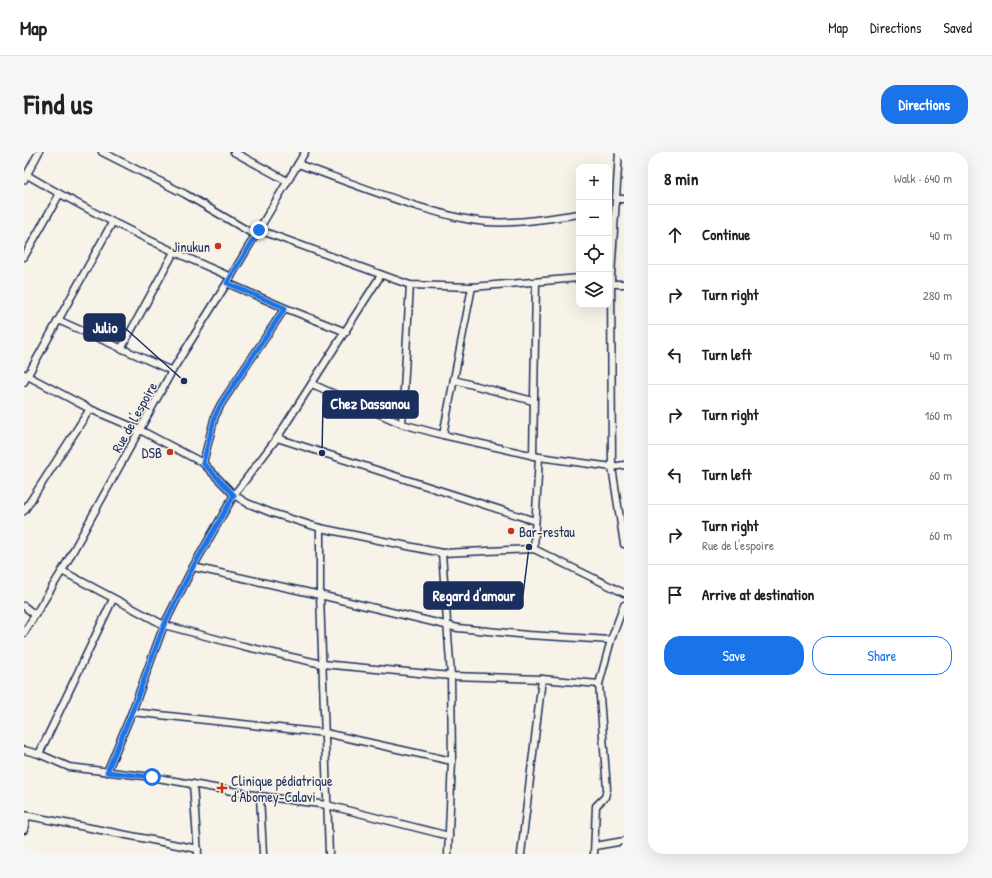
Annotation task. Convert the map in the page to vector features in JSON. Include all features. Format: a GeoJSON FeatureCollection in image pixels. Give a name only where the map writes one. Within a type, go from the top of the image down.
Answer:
{"type":"FeatureCollection","features":[{"type":"Feature","properties":{"kind":"street"},"geometry":{"type":"LineString","coordinates":[[39,152],[25,178],[112,223],[174,252],[285,308],[346,332]]}},
{"type":"Feature","properties":{"kind":"street"},"geometry":{"type":"LineString","coordinates":[[102,152],[257,232],[410,285],[472,287],[576,278]]}},
{"type":"Feature","properties":{"kind":"street"},"geometry":{"type":"LineString","coordinates":[[234,152],[287,181]]}},
{"type":"Feature","properties":{"kind":"street","name":"Rue de l'espoire"},"geometry":{"type":"LineString","coordinates":[[24,634],[62,571],[172,372],[229,280],[304,152]]}},
{"type":"Feature","properties":{"kind":"street"},"geometry":{"type":"LineString","coordinates":[[612,210],[616,199],[620,152]]}},
{"type":"Feature","properties":{"kind":"street"},"geometry":{"type":"LineString","coordinates":[[298,164],[391,198],[465,219],[488,222],[513,222],[576,214]]}},
{"type":"Feature","properties":{"kind":"street"},"geometry":{"type":"LineString","coordinates":[[24,257],[59,195]]}},
{"type":"Feature","properties":{"kind":"street"},"geometry":{"type":"LineString","coordinates":[[616,199],[624,199]]}},
{"type":"Feature","properties":{"kind":"street"},"geometry":{"type":"LineString","coordinates":[[112,223],[25,377],[90,409],[140,430],[203,463],[234,495],[247,503],[272,514],[320,528],[442,553],[534,549],[624,593]]}},
{"type":"Feature","properties":{"kind":"street"},"geometry":{"type":"LineString","coordinates":[[610,272],[611,236]]}},
{"type":"Feature","properties":{"kind":"street"},"geometry":{"type":"LineString","coordinates":[[121,349],[174,252]]}},
{"type":"Feature","properties":{"kind":"street"},"geometry":{"type":"LineString","coordinates":[[107,772],[132,712],[164,625],[193,567],[234,495],[277,438],[382,275]]}},
{"type":"Feature","properties":{"kind":"street"},"geometry":{"type":"LineString","coordinates":[[534,549],[536,457],[534,401],[536,282]]}},
{"type":"Feature","properties":{"kind":"street"},"geometry":{"type":"LineString","coordinates":[[612,284],[624,284]]}},
{"type":"Feature","properties":{"kind":"street"},"geometry":{"type":"LineString","coordinates":[[402,424],[410,285]]}},
{"type":"Feature","properties":{"kind":"street"},"geometry":{"type":"LineString","coordinates":[[443,435],[472,287]]}},
{"type":"Feature","properties":{"kind":"street"},"geometry":{"type":"LineString","coordinates":[[203,463],[215,416],[221,404],[285,308]]}},
{"type":"Feature","properties":{"kind":"street"},"geometry":{"type":"LineString","coordinates":[[612,308],[612,467],[624,544]]}},
{"type":"Feature","properties":{"kind":"street"},"geometry":{"type":"LineString","coordinates":[[58,320],[172,372]]}},
{"type":"Feature","properties":{"kind":"street"},"geometry":{"type":"LineString","coordinates":[[454,380],[534,401]]}},
{"type":"Feature","properties":{"kind":"street"},"geometry":{"type":"LineString","coordinates":[[312,384],[402,424],[443,435],[536,457],[612,467],[624,465]]}},
{"type":"Feature","properties":{"kind":"street"},"geometry":{"type":"LineString","coordinates":[[24,511],[90,409]]}},
{"type":"Feature","properties":{"kind":"street"},"geometry":{"type":"LineString","coordinates":[[277,438],[535,521]]}},
{"type":"Feature","properties":{"kind":"street"},"geometry":{"type":"LineString","coordinates":[[320,528],[320,595],[329,854]]}},
{"type":"Feature","properties":{"kind":"street"},"geometry":{"type":"LineString","coordinates":[[442,553],[451,676],[452,761],[448,854]]}},
{"type":"Feature","properties":{"kind":"street"},"geometry":{"type":"LineString","coordinates":[[193,567],[474,631],[611,640]]}},
{"type":"Feature","properties":{"kind":"street"},"geometry":{"type":"LineString","coordinates":[[62,571],[164,625],[243,646],[322,664],[451,676],[599,684]]}},
{"type":"Feature","properties":{"kind":"street"},"geometry":{"type":"LineString","coordinates":[[39,754],[113,599]]}},
{"type":"Feature","properties":{"kind":"street"},"geometry":{"type":"LineString","coordinates":[[594,854],[596,806],[605,797],[607,789],[599,684],[611,640],[624,605]]}},
{"type":"Feature","properties":{"kind":"street"},"geometry":{"type":"LineString","coordinates":[[24,606],[35,614]]}},
{"type":"Feature","properties":{"kind":"street"},"geometry":{"type":"LineString","coordinates":[[521,854],[542,680]]}},
{"type":"Feature","properties":{"kind":"street"},"geometry":{"type":"LineString","coordinates":[[132,712],[325,733],[452,761]]}},
{"type":"Feature","properties":{"kind":"street"},"geometry":{"type":"LineString","coordinates":[[24,750],[39,754],[69,767],[152,777],[260,796],[327,805],[449,836]]}},
{"type":"Feature","properties":{"kind":"street"},"geometry":{"type":"LineString","coordinates":[[24,830],[26,815],[198,852],[193,784]]}},
{"type":"Feature","properties":{"kind":"street"},"geometry":{"type":"LineString","coordinates":[[260,796],[263,854]]}},
{"type":"Feature","properties":{"kind":"street"},"geometry":{"type":"LineString","coordinates":[[595,846],[624,841]]}},
{"type":"Feature","properties":{"kind":"place","name":"Jinukun"},"geometry":{"type":"Point","coordinates":[218,246]}},
{"type":"Feature","properties":{"kind":"place","name":"Julio"},"geometry":{"type":"Point","coordinates":[184,381]}},
{"type":"Feature","properties":{"kind":"place","name":"DSB"},"geometry":{"type":"Point","coordinates":[170,452]}},
{"type":"Feature","properties":{"kind":"place","name":"Chez Dassanou"},"geometry":{"type":"Point","coordinates":[322,453]}},
{"type":"Feature","properties":{"kind":"place","name":"Bar-restau"},"geometry":{"type":"Point","coordinates":[511,531]}},
{"type":"Feature","properties":{"kind":"place","name":"Regard d'amour"},"geometry":{"type":"Point","coordinates":[529,547]}},
{"type":"Feature","properties":{"kind":"place","name":"Clinique pédiatrique d’Abomey-Calavi"},"geometry":{"type":"Point","coordinates":[222,788]}},
{"type":"Feature","properties":{"kind":"route"},"geometry":{"type":"LineString","coordinates":[[152,777],[107,772],[132,712],[164,625],[193,567],[234,495],[203,463],[215,416],[221,404],[285,308],[227,283],[259,230]]}}]}
